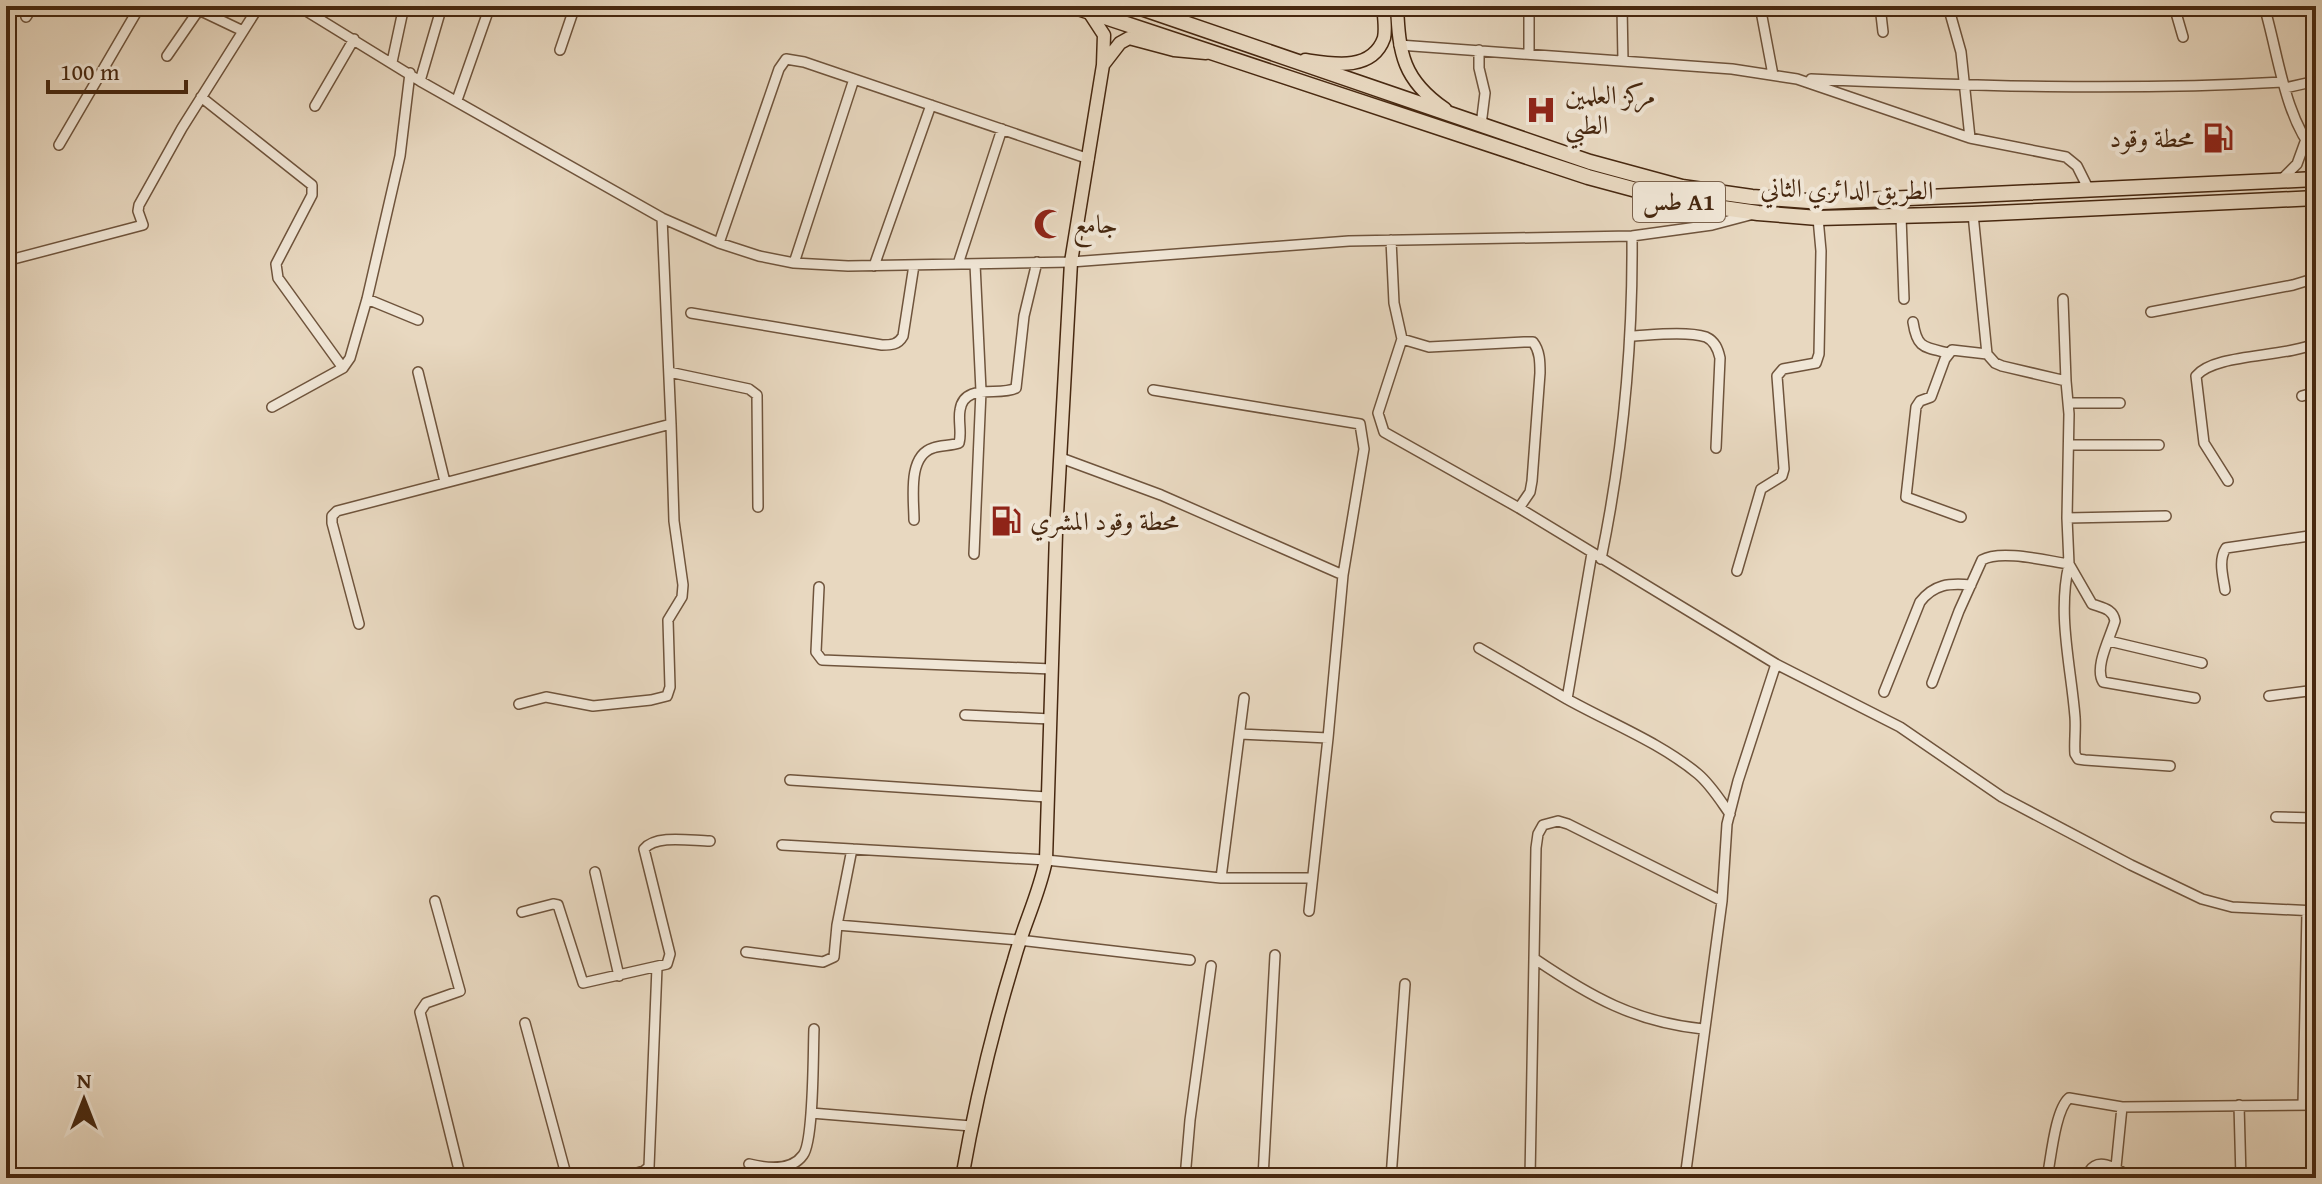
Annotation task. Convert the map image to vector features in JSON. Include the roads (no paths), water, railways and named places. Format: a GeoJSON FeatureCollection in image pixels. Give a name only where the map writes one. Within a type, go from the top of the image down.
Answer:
{"type":"FeatureCollection","features":[{"type":"Feature","properties":{"kind":"highway","name":"الطريق الدائري الثاني"},"geometry":{"type":"LineString","coordinates":[[1072,6],[1588,177],[1681,202],[1818,218],[2316,198]]}},
{"type":"Feature","properties":{"kind":"highway","name":"الطريق الدائري الثاني"},"geometry":{"type":"LineString","coordinates":[[1135,6],[1169,11],[1279,56],[1631,174],[1682,187],[1752,197],[1822,202],[2316,179]]}},
{"type":"Feature","properties":{"kind":"main road"},"geometry":{"type":"LineString","coordinates":[[1279,56],[1336,64],[1361,61],[1378,47],[1384,36],[1383,6]]}},
{"type":"Feature","properties":{"kind":"main road"},"geometry":{"type":"LineString","coordinates":[[1397,6],[1399,45],[1406,68],[1424,94],[1455,116]]}},
{"type":"Feature","properties":{"kind":"main road"},"geometry":{"type":"LineString","coordinates":[[962,1178],[987,1052],[1046,860],[1071,262],[1103,65],[1104,35],[1089,12]]}},
{"type":"Feature","properties":{"kind":"main road"},"geometry":{"type":"LineString","coordinates":[[1103,65],[1120,43],[1129,38],[1184,52],[1216,54]]}},
{"type":"Feature","properties":{"kind":"street"},"geometry":{"type":"LineString","coordinates":[[26,17],[33,6]]}},
{"type":"Feature","properties":{"kind":"street"},"geometry":{"type":"LineString","coordinates":[[59,145],[140,6]]}},
{"type":"Feature","properties":{"kind":"street"},"geometry":{"type":"LineString","coordinates":[[6,261],[143,225],[139,205],[201,97],[259,6]]}},
{"type":"Feature","properties":{"kind":"street"},"geometry":{"type":"LineString","coordinates":[[298,6],[420,81],[662,218],[719,243],[794,263],[874,266],[1071,262],[1349,241],[1632,236],[1712,225],[1758,213]]}},
{"type":"Feature","properties":{"kind":"street"},"geometry":{"type":"LineString","coordinates":[[392,62],[404,6]]}},
{"type":"Feature","properties":{"kind":"street"},"geometry":{"type":"LineString","coordinates":[[420,81],[442,6]]}},
{"type":"Feature","properties":{"kind":"street"},"geometry":{"type":"LineString","coordinates":[[457,100],[490,6]]}},
{"type":"Feature","properties":{"kind":"street"},"geometry":{"type":"LineString","coordinates":[[560,50],[575,6]]}},
{"type":"Feature","properties":{"kind":"street"},"geometry":{"type":"LineString","coordinates":[[1529,6],[1529,54]]}},
{"type":"Feature","properties":{"kind":"street"},"geometry":{"type":"LineString","coordinates":[[1622,6],[1623,61]]}},
{"type":"Feature","properties":{"kind":"street"},"geometry":{"type":"LineString","coordinates":[[1760,6],[1773,75]]}},
{"type":"Feature","properties":{"kind":"street"},"geometry":{"type":"LineString","coordinates":[[1880,6],[1883,32]]}},
{"type":"Feature","properties":{"kind":"street"},"geometry":{"type":"LineString","coordinates":[[1948,6],[1961,52],[1970,138]]}},
{"type":"Feature","properties":{"kind":"street"},"geometry":{"type":"LineString","coordinates":[[2174,6],[2183,37]]}},
{"type":"Feature","properties":{"kind":"street"},"geometry":{"type":"LineString","coordinates":[[2264,6],[2284,85],[2305,142],[2316,154]]}},
{"type":"Feature","properties":{"kind":"street"},"geometry":{"type":"LineString","coordinates":[[167,56],[201,11],[243,31]]}},
{"type":"Feature","properties":{"kind":"street"},"geometry":{"type":"LineString","coordinates":[[315,106],[354,39]]}},
{"type":"Feature","properties":{"kind":"street"},"geometry":{"type":"LineString","coordinates":[[1399,45],[1732,69],[1797,79],[1966,86],[2158,87],[2284,85],[2316,81]]}},
{"type":"Feature","properties":{"kind":"street"},"geometry":{"type":"LineString","coordinates":[[1479,50],[1479,68],[1485,93],[1481,125]]}},
{"type":"Feature","properties":{"kind":"street"},"geometry":{"type":"LineString","coordinates":[[719,243],[783,63],[792,58],[1089,159]]}},
{"type":"Feature","properties":{"kind":"street"},"geometry":{"type":"LineString","coordinates":[[272,407],[343,368],[350,358],[400,156],[410,73]]}},
{"type":"Feature","properties":{"kind":"street"},"geometry":{"type":"LineString","coordinates":[[794,263],[854,79]]}},
{"type":"Feature","properties":{"kind":"street"},"geometry":{"type":"LineString","coordinates":[[1797,79],[1970,138],[2066,157],[2077,166],[2088,188]]}},
{"type":"Feature","properties":{"kind":"street"},"geometry":{"type":"LineString","coordinates":[[201,97],[312,185],[312,195],[276,264],[276,270],[278,278],[343,368]]}},
{"type":"Feature","properties":{"kind":"street"},"geometry":{"type":"LineString","coordinates":[[874,266],[931,105]]}},
{"type":"Feature","properties":{"kind":"street"},"geometry":{"type":"LineString","coordinates":[[958,264],[1002,129]]}},
{"type":"Feature","properties":{"kind":"street"},"geometry":{"type":"LineString","coordinates":[[2281,180],[2297,164],[2305,142]]}},
{"type":"Feature","properties":{"kind":"street"},"geometry":{"type":"LineString","coordinates":[[1973,214],[1987,354],[2002,366],[2066,381]]}},
{"type":"Feature","properties":{"kind":"street"},"geometry":{"type":"LineString","coordinates":[[1901,216],[1904,299]]}},
{"type":"Feature","properties":{"kind":"street"},"geometry":{"type":"LineString","coordinates":[[519,704],[546,697],[593,706],[651,700],[667,696],[670,687],[668,620],[682,597],[683,585],[674,521],[662,218]]}},
{"type":"Feature","properties":{"kind":"street"},"geometry":{"type":"LineString","coordinates":[[1737,571],[1761,489],[1782,476],[1784,469],[1777,376],[1783,369],[1816,363],[1819,354],[1821,251],[1818,218]]}},
{"type":"Feature","properties":{"kind":"street"},"geometry":{"type":"LineString","coordinates":[[1567,699],[1624,415],[1632,336],[1632,236]]}},
{"type":"Feature","properties":{"kind":"street"},"geometry":{"type":"LineString","coordinates":[[1391,240],[1394,303],[1402,339],[1378,413],[1384,432],[1519,508],[1776,664],[1900,727],[2002,797],[2180,889],[2232,907],[2311,911],[2303,1105]]}},
{"type":"Feature","properties":{"kind":"street"},"geometry":{"type":"LineString","coordinates":[[914,520],[915,475],[919,458],[932,448],[959,443],[959,409],[967,397],[981,391],[1011,391],[1016,388],[1024,316],[1037,262]]}},
{"type":"Feature","properties":{"kind":"street"},"geometry":{"type":"LineString","coordinates":[[974,554],[981,391],[975,264]]}},
{"type":"Feature","properties":{"kind":"street"},"geometry":{"type":"LineString","coordinates":[[691,313],[893,345],[903,336],[914,265]]}},
{"type":"Feature","properties":{"kind":"street"},"geometry":{"type":"LineString","coordinates":[[2151,312],[2316,278]]}},
{"type":"Feature","properties":{"kind":"street"},"geometry":{"type":"LineString","coordinates":[[367,299],[418,320]]}},
{"type":"Feature","properties":{"kind":"street"},"geometry":{"type":"LineString","coordinates":[[2063,299],[2069,445],[2069,564],[2064,584],[2063,616],[2076,722],[2075,754],[2078,759],[2085,760],[2170,766]]}},
{"type":"Feature","properties":{"kind":"street"},"geometry":{"type":"LineString","coordinates":[[1913,322],[1915,340],[1920,344],[1948,353],[1958,350],[1987,354]]}},
{"type":"Feature","properties":{"kind":"street"},"geometry":{"type":"LineString","coordinates":[[1632,336],[1707,338],[1718,347],[1716,448]]}},
{"type":"Feature","properties":{"kind":"street"},"geometry":{"type":"LineString","coordinates":[[1402,339],[1429,347],[1524,342],[1533,342],[1536,346],[1540,373],[1532,481],[1530,492],[1519,508]]}},
{"type":"Feature","properties":{"kind":"street"},"geometry":{"type":"LineString","coordinates":[[2228,481],[2204,443],[2196,376],[2208,364],[2302,350],[2316,343]]}},
{"type":"Feature","properties":{"kind":"street"},"geometry":{"type":"LineString","coordinates":[[1948,353],[1931,397],[1920,401],[1916,407],[1905,493],[1909,500],[1961,517]]}},
{"type":"Feature","properties":{"kind":"street"},"geometry":{"type":"LineString","coordinates":[[418,372],[445,482]]}},
{"type":"Feature","properties":{"kind":"street"},"geometry":{"type":"LineString","coordinates":[[669,372],[749,389],[757,395],[758,507]]}},
{"type":"Feature","properties":{"kind":"street"},"geometry":{"type":"LineString","coordinates":[[1153,390],[1360,424],[1364,449],[1343,575],[1309,911]]}},
{"type":"Feature","properties":{"kind":"street"},"geometry":{"type":"LineString","coordinates":[[2302,396],[2316,392]]}},
{"type":"Feature","properties":{"kind":"street"},"geometry":{"type":"LineString","coordinates":[[2068,403],[2120,403]]}},
{"type":"Feature","properties":{"kind":"street"},"geometry":{"type":"LineString","coordinates":[[359,624],[332,523],[334,513],[343,508],[671,424]]}},
{"type":"Feature","properties":{"kind":"street"},"geometry":{"type":"LineString","coordinates":[[2069,445],[2159,445]]}},
{"type":"Feature","properties":{"kind":"street"},"geometry":{"type":"LineString","coordinates":[[1061,458],[1161,495],[1343,575]]}},
{"type":"Feature","properties":{"kind":"street"},"geometry":{"type":"LineString","coordinates":[[2067,518],[2166,516]]}},
{"type":"Feature","properties":{"kind":"street"},"geometry":{"type":"LineString","coordinates":[[2225,590],[2221,562],[2226,548],[2316,535]]}},
{"type":"Feature","properties":{"kind":"street"},"geometry":{"type":"LineString","coordinates":[[1932,683],[1978,566],[1988,556],[2069,564]]}},
{"type":"Feature","properties":{"kind":"street"},"geometry":{"type":"LineString","coordinates":[[2069,564],[2092,604],[2114,614],[2115,621],[2099,669],[2103,682],[2195,698]]}},
{"type":"Feature","properties":{"kind":"street"},"geometry":{"type":"LineString","coordinates":[[1884,692],[1926,594],[1943,584],[1971,585]]}},
{"type":"Feature","properties":{"kind":"street"},"geometry":{"type":"LineString","coordinates":[[819,587],[816,652],[822,660],[1052,669]]}},
{"type":"Feature","properties":{"kind":"street"},"geometry":{"type":"LineString","coordinates":[[2109,641],[2202,663]]}},
{"type":"Feature","properties":{"kind":"street"},"geometry":{"type":"LineString","coordinates":[[1479,648],[1672,756],[1709,785],[1730,814]]}},
{"type":"Feature","properties":{"kind":"street"},"geometry":{"type":"LineString","coordinates":[[1685,1178],[1722,901],[1730,814],[1776,664]]}},
{"type":"Feature","properties":{"kind":"street"},"geometry":{"type":"LineString","coordinates":[[2269,696],[2316,690]]}},
{"type":"Feature","properties":{"kind":"street"},"geometry":{"type":"LineString","coordinates":[[1221,878],[1244,698]]}},
{"type":"Feature","properties":{"kind":"street"},"geometry":{"type":"LineString","coordinates":[[965,715],[1051,719]]}},
{"type":"Feature","properties":{"kind":"street"},"geometry":{"type":"LineString","coordinates":[[1240,734],[1328,738]]}},
{"type":"Feature","properties":{"kind":"street"},"geometry":{"type":"LineString","coordinates":[[790,780],[1047,797]]}},
{"type":"Feature","properties":{"kind":"street"},"geometry":{"type":"LineString","coordinates":[[2276,817],[2316,818]]}},
{"type":"Feature","properties":{"kind":"street"},"geometry":{"type":"LineString","coordinates":[[1530,1178],[1538,834],[1548,821],[1568,824],[1722,901]]}},
{"type":"Feature","properties":{"kind":"street"},"geometry":{"type":"LineString","coordinates":[[522,912],[558,905],[583,983],[667,964],[671,958],[644,849],[655,841],[710,841]]}},
{"type":"Feature","properties":{"kind":"street"},"geometry":{"type":"LineString","coordinates":[[782,845],[1046,860],[1221,878],[1311,878]]}},
{"type":"Feature","properties":{"kind":"street"},"geometry":{"type":"LineString","coordinates":[[746,952],[830,961],[834,957],[852,849]]}},
{"type":"Feature","properties":{"kind":"street"},"geometry":{"type":"LineString","coordinates":[[595,872],[619,976]]}},
{"type":"Feature","properties":{"kind":"street"},"geometry":{"type":"LineString","coordinates":[[435,901],[460,991],[422,1005],[420,1012],[461,1178]]}},
{"type":"Feature","properties":{"kind":"street"},"geometry":{"type":"LineString","coordinates":[[837,925],[1019,940],[1190,960]]}},
{"type":"Feature","properties":{"kind":"street"},"geometry":{"type":"LineString","coordinates":[[1263,1178],[1275,955]]}},
{"type":"Feature","properties":{"kind":"street"},"geometry":{"type":"LineString","coordinates":[[1535,959],[1574,985],[1622,1010],[1669,1026],[1703,1029]]}},
{"type":"Feature","properties":{"kind":"street"},"geometry":{"type":"LineString","coordinates":[[1185,1178],[1211,966]]}},
{"type":"Feature","properties":{"kind":"street"},"geometry":{"type":"LineString","coordinates":[[619,1178],[649,1167],[657,967]]}},
{"type":"Feature","properties":{"kind":"street"},"geometry":{"type":"LineString","coordinates":[[1391,1178],[1405,984]]}},
{"type":"Feature","properties":{"kind":"street"},"geometry":{"type":"LineString","coordinates":[[525,1023],[567,1178]]}},
{"type":"Feature","properties":{"kind":"street"},"geometry":{"type":"LineString","coordinates":[[749,1164],[782,1167],[802,1157],[811,1113],[814,1029]]}},
{"type":"Feature","properties":{"kind":"street"},"geometry":{"type":"LineString","coordinates":[[2047,1178],[2065,1101],[2076,1098],[2122,1107],[2316,1105]]}},
{"type":"Feature","properties":{"kind":"street"},"geometry":{"type":"LineString","coordinates":[[2239,1105],[2241,1178]]}},
{"type":"Feature","properties":{"kind":"street"},"geometry":{"type":"LineString","coordinates":[[2116,1167],[2122,1107]]}},
{"type":"Feature","properties":{"kind":"street"},"geometry":{"type":"LineString","coordinates":[[811,1113],[971,1126]]}},
{"type":"Feature","properties":{"kind":"street"},"geometry":{"type":"LineString","coordinates":[[2087,1178],[2095,1165],[2105,1163],[2131,1178]]}},
{"type":"Feature","properties":{"kind":"place","name":"مركز العلمين الطبي"},"geometry":{"type":"Point","coordinates":[1541,110]}},
{"type":"Feature","properties":{"kind":"place","name":"محطة وقود"},"geometry":{"type":"Point","coordinates":[2218,138]}},
{"type":"Feature","properties":{"kind":"place","name":"جامع"},"geometry":{"type":"Point","coordinates":[1049,224]}},
{"type":"Feature","properties":{"kind":"place","name":"محطة وقود المشري"},"geometry":{"type":"Point","coordinates":[1006,521]}}]}
